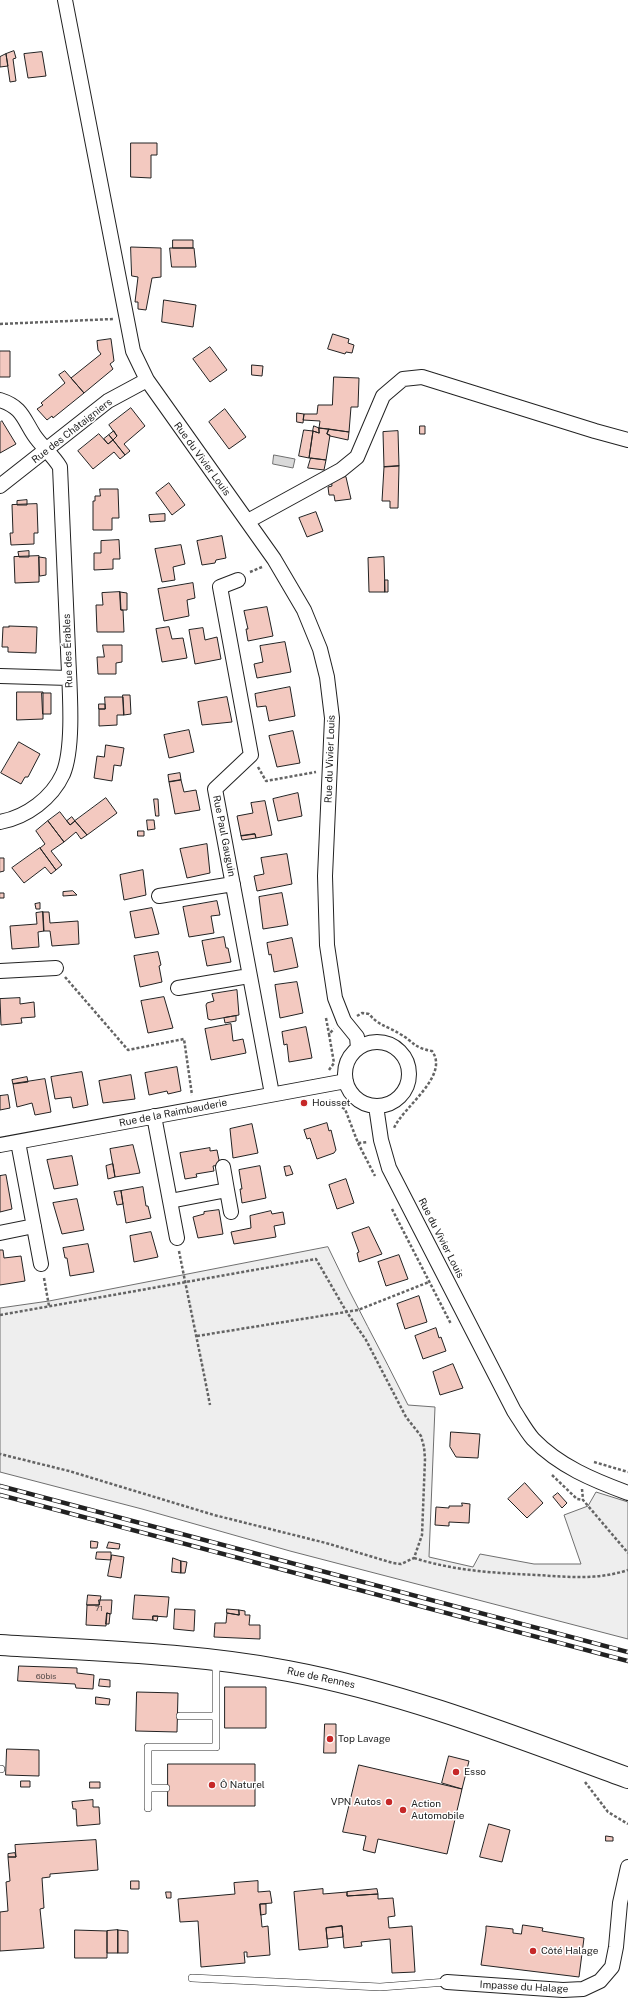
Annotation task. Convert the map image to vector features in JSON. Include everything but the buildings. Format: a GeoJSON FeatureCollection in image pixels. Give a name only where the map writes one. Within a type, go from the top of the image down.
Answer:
{"type":"FeatureCollection","features":[{"type":"Feature","properties":{"kind":"main road","name":"Rue de Rennes"},"geometry":{"type":"LineString","coordinates":[[0,1645],[216,1661],[286,1670],[382,1692],[471,1720],[628,1778]]}},
{"type":"Feature","properties":{"kind":"street","name":"Rue du Vivier Louis"},"geometry":{"type":"LineString","coordinates":[[65,0],[130,341],[137,361],[147,380],[248,521],[295,594],[312,628],[320,649],[327,677],[331,706],[331,768],[325,876],[327,945],[335,998],[344,1021],[357,1037],[358,1048]]}},
{"type":"Feature","properties":{"kind":"street"},"geometry":{"type":"LineString","coordinates":[[248,521],[342,470],[357,457],[383,396],[404,379],[422,377],[628,440]]}},
{"type":"Feature","properties":{"kind":"street","name":"Rue des Châtaigniers"},"geometry":{"type":"LineString","coordinates":[[0,486],[108,401],[147,380]]}},
{"type":"Feature","properties":{"kind":"street","name":"Rue des Érables"},"geometry":{"type":"LineString","coordinates":[[0,400],[16,407],[46,450],[55,457],[60,467],[69,678],[69,748],[63,773],[53,789],[34,808],[18,816],[0,822]]}},
{"type":"Feature","properties":{"kind":"street"},"geometry":{"type":"LineString","coordinates":[[238,580],[220,587],[250,755]]}},
{"type":"Feature","properties":{"kind":"street"},"geometry":{"type":"LineString","coordinates":[[0,676],[69,678]]}},
{"type":"Feature","properties":{"kind":"street","name":"Rue Paul Gauguin"},"geometry":{"type":"LineString","coordinates":[[250,755],[215,789],[272,1094]]}},
{"type":"Feature","properties":{"kind":"street"},"geometry":{"type":"LineString","coordinates":[[159,896],[233,884]]}},
{"type":"Feature","properties":{"kind":"street"},"geometry":{"type":"LineString","coordinates":[[0,971],[56,968]]}},
{"type":"Feature","properties":{"kind":"street"},"geometry":{"type":"LineString","coordinates":[[178,988],[249,976]]}},
{"type":"Feature","properties":{"kind":"street"},"geometry":{"type":"LineString","coordinates":[[374,1042],[388,1043],[399,1050],[408,1064],[409,1078],[406,1090],[393,1102],[376,1106],[369,1105],[357,1099],[352,1094],[346,1081],[346,1066],[353,1053],[358,1048],[374,1042]]}},
{"type":"Feature","properties":{"kind":"street","name":"Rue de la Raimbauderie"},"geometry":{"type":"LineString","coordinates":[[0,1145],[346,1081]]}},
{"type":"Feature","properties":{"kind":"street","name":"Rue du Vivier Louis"},"geometry":{"type":"LineString","coordinates":[[376,1106],[387,1140],[389,1168],[514,1411],[533,1438],[558,1461],[597,1482],[628,1493]]}},
{"type":"Feature","properties":{"kind":"street"},"geometry":{"type":"LineString","coordinates":[[154,1116],[177,1238]]}},
{"type":"Feature","properties":{"kind":"street"},"geometry":{"type":"LineString","coordinates":[[18,1142],[41,1264]]}},
{"type":"Feature","properties":{"kind":"street"},"geometry":{"type":"LineString","coordinates":[[223,1167],[231,1212]]}},
{"type":"Feature","properties":{"kind":"street"},"geometry":{"type":"LineString","coordinates":[[170,1200],[227,1190]]}},
{"type":"Feature","properties":{"kind":"street"},"geometry":{"type":"LineString","coordinates":[[0,1233],[34,1226]]}},
{"type":"Feature","properties":{"kind":"street","name":"Impasse du Halage"},"geometry":{"type":"LineString","coordinates":[[447,1982],[563,1990],[583,1989],[600,1981],[612,1967],[616,1947],[620,1903],[628,1867]]}},
{"type":"Feature","properties":{"kind":"lane"},"geometry":{"type":"LineString","coordinates":[[148,1808],[148,1748],[216,1747],[216,1661]]}},
{"type":"Feature","properties":{"kind":"lane"},"geometry":{"type":"LineString","coordinates":[[180,1716],[216,1716]]}},
{"type":"Feature","properties":{"kind":"lane"},"geometry":{"type":"LineString","coordinates":[[148,1788],[166,1788]]}},
{"type":"Feature","properties":{"kind":"lane"},"geometry":{"type":"LineString","coordinates":[[192,1978],[380,1987],[447,1982]]}},
{"type":"Feature","properties":{"kind":"path"},"geometry":{"type":"LineString","coordinates":[[0,324],[115,319]]}},
{"type":"Feature","properties":{"kind":"path"},"geometry":{"type":"LineString","coordinates":[[259,560],[268,572]]}},
{"type":"Feature","properties":{"kind":"path"},"geometry":{"type":"LineString","coordinates":[[238,580],[264,566]]}},
{"type":"Feature","properties":{"kind":"path"},"geometry":{"type":"LineString","coordinates":[[250,755],[266,781],[331,768]]}},
{"type":"Feature","properties":{"kind":"path"},"geometry":{"type":"LineString","coordinates":[[56,968],[128,1050],[184,1039],[194,1109]]}},
{"type":"Feature","properties":{"kind":"path"},"geometry":{"type":"LineString","coordinates":[[319,1085],[324,1097],[345,1109],[358,1144],[387,1140],[399,1118],[408,1110],[434,1075],[437,1062],[436,1056],[432,1051],[419,1049],[400,1034],[381,1026],[368,1014],[362,1013],[352,1019],[344,1021],[329,1034]]}},
{"type":"Feature","properties":{"kind":"path"},"geometry":{"type":"LineString","coordinates":[[325,1014],[334,1063]]}},
{"type":"Feature","properties":{"kind":"path"},"geometry":{"type":"LineString","coordinates":[[177,1238],[184,1281],[197,1336],[210,1405]]}},
{"type":"Feature","properties":{"kind":"path"},"geometry":{"type":"LineString","coordinates":[[0,1315],[184,1281],[316,1259],[346,1311],[366,1340],[406,1417],[421,1436],[424,1447],[422,1534],[414,1558]]}},
{"type":"Feature","properties":{"kind":"path"},"geometry":{"type":"LineString","coordinates":[[41,1264],[49,1306]]}},
{"type":"Feature","properties":{"kind":"path"},"geometry":{"type":"LineString","coordinates":[[197,1336],[358,1310],[444,1277]]}},
{"type":"Feature","properties":{"kind":"path"},"geometry":{"type":"LineString","coordinates":[[0,1454],[68,1471],[214,1515],[326,1543],[393,1563],[401,1564],[414,1558],[456,1569],[483,1573],[598,1578],[628,1570]]}},
{"type":"Feature","properties":{"kind":"path"},"geometry":{"type":"LineString","coordinates":[[588,1461],[628,1472]]}},
{"type":"Feature","properties":{"kind":"path"},"geometry":{"type":"LineString","coordinates":[[583,1500],[628,1552]]}},
{"type":"Feature","properties":{"kind":"path"},"geometry":{"type":"LineString","coordinates":[[582,1777],[608,1812],[628,1824]]}},
{"type":"Feature","properties":{"kind":"shaded area"},"geometry":{"type":"Polygon","coordinates":[[[274,455],[295,459],[293,468],[273,464],[274,455]]]}},
{"type":"Feature","properties":{"kind":"shaded area"},"geometry":{"type":"Polygon","coordinates":[[[328,1247],[408,1405],[435,1407],[429,1557],[473,1567],[480,1554],[534,1564],[581,1564],[564,1515],[588,1506],[596,1492],[628,1502],[628,1639],[290,1551],[142,1509],[0,1472],[0,1308],[49,1301],[328,1247]]]}},
{"type":"Feature","properties":{"kind":"railway"},"geometry":{"type":"LineString","coordinates":[[0,1486],[628,1652]]}},
{"type":"Feature","properties":{"kind":"railway"},"geometry":{"type":"LineString","coordinates":[[0,1495],[628,1661]]}},
{"type":"Feature","properties":{"kind":"place","name":"Housset"},"geometry":{"type":"Point","coordinates":[304,1103]}},
{"type":"Feature","properties":{"kind":"place","name":"Top Lavage"},"geometry":{"type":"Point","coordinates":[330,1739]}},
{"type":"Feature","properties":{"kind":"place","name":"Esso"},"geometry":{"type":"Point","coordinates":[456,1772]}},
{"type":"Feature","properties":{"kind":"place","name":"Ô Naturel"},"geometry":{"type":"Point","coordinates":[212,1785]}},
{"type":"Feature","properties":{"kind":"place","name":"VPN Autos"},"geometry":{"type":"Point","coordinates":[389,1802]}},
{"type":"Feature","properties":{"kind":"place","name":"Action Automobile"},"geometry":{"type":"Point","coordinates":[403,1810]}},
{"type":"Feature","properties":{"kind":"place","name":"Côté Halage"},"geometry":{"type":"Point","coordinates":[533,1951]}}]}
